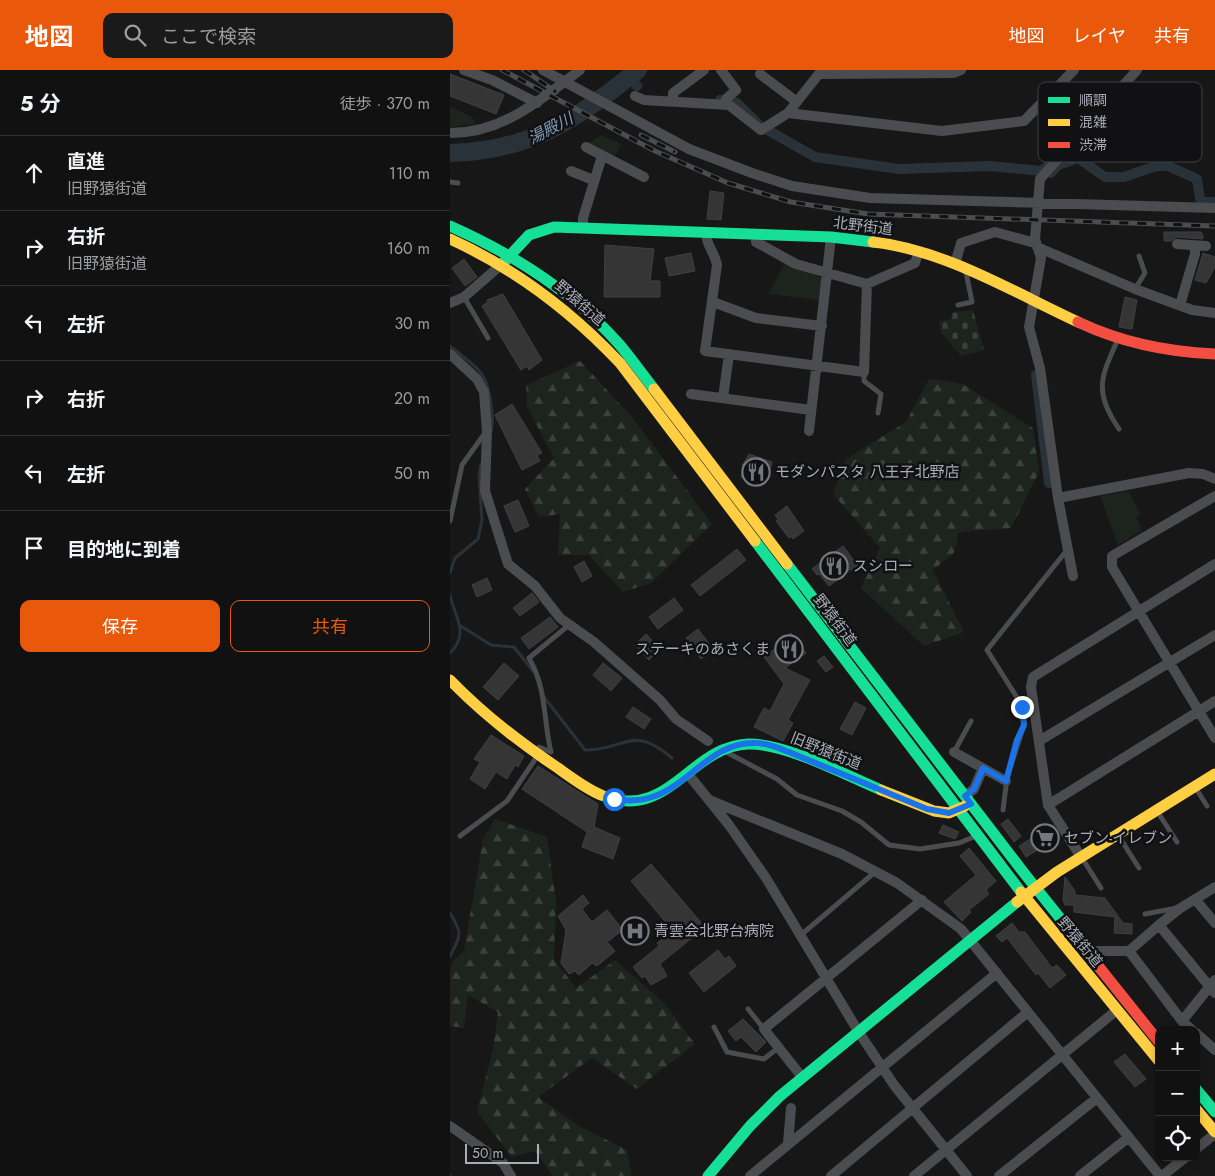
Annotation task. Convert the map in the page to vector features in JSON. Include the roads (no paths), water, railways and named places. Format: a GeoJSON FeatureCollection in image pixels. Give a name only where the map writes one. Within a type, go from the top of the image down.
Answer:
{"type":"FeatureCollection","features":[{"type":"Feature","properties":{"kind":"main road","name":"野猿街道"},"geometry":{"type":"LineString","coordinates":[[450,226],[510,254],[533,269],[571,298],[604,329],[632,360],[1035,887],[1155,1037]]}},
{"type":"Feature","properties":{"kind":"main road","name":"北野街道"},"geometry":{"type":"LineString","coordinates":[[502,264],[525,239],[542,230],[583,227],[831,237],[884,243],[919,251],[955,264],[1090,328],[1119,338],[1189,353],[1215,354]]}},
{"type":"Feature","properties":{"kind":"main road","name":"野猿街道"},"geometry":{"type":"LineString","coordinates":[[450,240],[502,264],[547,293],[593,334],[620,363],[1024,896],[1155,1056]]}},
{"type":"Feature","properties":{"kind":"main road","name":"旧野猿街道"},"geometry":{"type":"LineString","coordinates":[[450,680],[475,707],[597,794],[620,800],[653,797],[723,751],[746,744],[767,744],[927,809],[949,813],[958,810],[968,800]]}},
{"type":"Feature","properties":{"kind":"main road"},"geometry":{"type":"LineString","coordinates":[[708,1176],[750,1126],[802,1077],[1035,887],[1215,774]]}},
{"type":"Feature","properties":{"kind":"main road"},"geometry":{"type":"LineString","coordinates":[[1200,1094],[1215,1112]]}},
{"type":"Feature","properties":{"kind":"main road"},"geometry":{"type":"LineString","coordinates":[[1200,1114],[1215,1133]]}},
{"type":"Feature","properties":{"kind":"street"},"geometry":{"type":"LineString","coordinates":[[464,70],[492,80],[538,103]]}},
{"type":"Feature","properties":{"kind":"street"},"geometry":{"type":"LineString","coordinates":[[543,70],[689,149],[792,186],[870,198],[1215,208]]}},
{"type":"Feature","properties":{"kind":"street"},"geometry":{"type":"LineString","coordinates":[[450,133],[493,126],[538,103],[580,70]]}},
{"type":"Feature","properties":{"kind":"street"},"geometry":{"type":"LineString","coordinates":[[673,102],[673,93],[704,70]]}},
{"type":"Feature","properties":{"kind":"street"},"geometry":{"type":"LineString","coordinates":[[720,70],[736,90],[726,98],[726,105]]}},
{"type":"Feature","properties":{"kind":"street"},"geometry":{"type":"LineString","coordinates":[[635,96],[644,100],[726,105],[761,130],[788,113],[821,72],[954,73],[961,70]]}},
{"type":"Feature","properties":{"kind":"street"},"geometry":{"type":"LineString","coordinates":[[1062,82],[1074,70]]}},
{"type":"Feature","properties":{"kind":"street"},"geometry":{"type":"LineString","coordinates":[[1126,82],[1137,70]]}},
{"type":"Feature","properties":{"kind":"street"},"geometry":{"type":"LineString","coordinates":[[760,74],[797,102]]}},
{"type":"Feature","properties":{"kind":"street"},"geometry":{"type":"LineString","coordinates":[[788,113],[942,131],[1024,121],[1038,107]]}},
{"type":"Feature","properties":{"kind":"street"},"geometry":{"type":"LineString","coordinates":[[586,147],[644,177]]}},
{"type":"Feature","properties":{"kind":"street"},"geometry":{"type":"LineString","coordinates":[[583,227],[583,218],[593,180],[602,156]]}},
{"type":"Feature","properties":{"kind":"street"},"geometry":{"type":"LineString","coordinates":[[1055,162],[1040,179],[1036,245],[1040,258],[1030,327],[1040,368],[1050,459],[1073,576]]}},
{"type":"Feature","properties":{"kind":"street"},"geometry":{"type":"LineString","coordinates":[[571,171],[593,180]]}},
{"type":"Feature","properties":{"kind":"street"},"geometry":{"type":"LineString","coordinates":[[955,264],[962,243],[989,232],[1036,245],[1090,271],[1180,305],[1215,313]]}},
{"type":"Feature","properties":{"kind":"street"},"geometry":{"type":"LineString","coordinates":[[706,233],[706,240],[716,256],[717,265],[705,351],[864,372],[867,284]]}},
{"type":"Feature","properties":{"kind":"street"},"geometry":{"type":"LineString","coordinates":[[756,234],[756,242],[796,264],[867,284],[915,263],[919,251]]}},
{"type":"Feature","properties":{"kind":"street"},"geometry":{"type":"LineString","coordinates":[[809,431],[831,237]]}},
{"type":"Feature","properties":{"kind":"street"},"geometry":{"type":"LineString","coordinates":[[1177,244],[1201,246],[1195,254],[1180,305]]}},
{"type":"Feature","properties":{"kind":"street"},"geometry":{"type":"LineString","coordinates":[[450,302],[464,297],[502,264]]}},
{"type":"Feature","properties":{"kind":"street"},"geometry":{"type":"LineString","coordinates":[[713,302],[756,318],[822,326]]}},
{"type":"Feature","properties":{"kind":"street"},"geometry":{"type":"LineString","coordinates":[[450,354],[477,379],[484,392],[487,433],[485,491],[508,564],[535,586],[560,618],[594,642],[660,700],[676,718],[708,741]]}},
{"type":"Feature","properties":{"kind":"street"},"geometry":{"type":"LineString","coordinates":[[723,398],[729,354]]}},
{"type":"Feature","properties":{"kind":"street"},"geometry":{"type":"LineString","coordinates":[[692,394],[811,410]]}},
{"type":"Feature","properties":{"kind":"street"},"geometry":{"type":"LineString","coordinates":[[1058,498],[1190,473],[1203,474],[1215,479]]}},
{"type":"Feature","properties":{"kind":"street"},"geometry":{"type":"LineString","coordinates":[[1215,496],[1112,556],[1112,566],[1215,738]]}},
{"type":"Feature","properties":{"kind":"street"},"geometry":{"type":"LineString","coordinates":[[1081,857],[1048,805],[1031,687],[1034,677],[1138,610],[1215,564]]}},
{"type":"Feature","properties":{"kind":"street"},"geometry":{"type":"LineString","coordinates":[[1039,741],[1215,634]]}},
{"type":"Feature","properties":{"kind":"street"},"geometry":{"type":"LineString","coordinates":[[1048,805],[1215,701]]}},
{"type":"Feature","properties":{"kind":"street"},"geometry":{"type":"LineString","coordinates":[[954,752],[1006,781]]}},
{"type":"Feature","properties":{"kind":"street"},"geometry":{"type":"LineString","coordinates":[[968,800],[983,768]]}},
{"type":"Feature","properties":{"kind":"street"},"geometry":{"type":"LineString","coordinates":[[688,774],[710,800],[766,878],[802,934],[858,1031],[882,1067],[967,1176]]}},
{"type":"Feature","properties":{"kind":"street"},"geometry":{"type":"LineString","coordinates":[[710,800],[842,854],[922,900],[961,929],[1161,1176],[1181,1161]]}},
{"type":"Feature","properties":{"kind":"street"},"geometry":{"type":"LineString","coordinates":[[1088,955],[1095,951],[1129,952],[1179,909],[1215,887]]}},
{"type":"Feature","properties":{"kind":"street"},"geometry":{"type":"LineString","coordinates":[[802,1077],[764,1029],[922,900]]}},
{"type":"Feature","properties":{"kind":"street"},"geometry":{"type":"LineString","coordinates":[[1195,900],[1215,924]]}},
{"type":"Feature","properties":{"kind":"street"},"geometry":{"type":"LineString","coordinates":[[1159,925],[1213,987],[1182,1021]]}},
{"type":"Feature","properties":{"kind":"street"},"geometry":{"type":"LineString","coordinates":[[1129,952],[1188,1026]]}},
{"type":"Feature","properties":{"kind":"street"},"geometry":{"type":"LineString","coordinates":[[753,1175],[788,1143],[997,973]]}},
{"type":"Feature","properties":{"kind":"street"},"geometry":{"type":"LineString","coordinates":[[914,1176],[1117,1010]]}},
{"type":"Feature","properties":{"kind":"street"},"geometry":{"type":"LineString","coordinates":[[831,1176],[1028,1012]]}},
{"type":"Feature","properties":{"kind":"street"},"geometry":{"type":"LineString","coordinates":[[1200,1037],[1215,1050]]}},
{"type":"Feature","properties":{"kind":"street"},"geometry":{"type":"LineString","coordinates":[[1000,1176],[1097,1098]]}},
{"type":"Feature","properties":{"kind":"street"},"geometry":{"type":"LineString","coordinates":[[788,1143],[791,1108]]}},
{"type":"Feature","properties":{"kind":"street"},"geometry":{"type":"LineString","coordinates":[[450,1126],[504,1163],[511,1176]]}},
{"type":"Feature","properties":{"kind":"street"},"geometry":{"type":"LineString","coordinates":[[1200,1146],[1215,1133]]}},
{"type":"Feature","properties":{"kind":"street"},"geometry":{"type":"LineString","coordinates":[[1080,1176],[1129,1137]]}},
{"type":"Feature","properties":{"kind":"lane"},"geometry":{"type":"LineString","coordinates":[[450,182],[458,183]]}},
{"type":"Feature","properties":{"kind":"lane"},"geometry":{"type":"LineString","coordinates":[[1136,289],[1145,273],[1139,256]]}},
{"type":"Feature","properties":{"kind":"lane"},"geometry":{"type":"LineString","coordinates":[[958,305],[972,302],[966,269]]}},
{"type":"Feature","properties":{"kind":"lane"},"geometry":{"type":"LineString","coordinates":[[464,297],[488,338]]}},
{"type":"Feature","properties":{"kind":"lane"},"geometry":{"type":"LineString","coordinates":[[1119,338],[1107,365],[1102,391],[1106,408],[1119,429]]}},
{"type":"Feature","properties":{"kind":"lane"},"geometry":{"type":"LineString","coordinates":[[864,372],[864,381],[881,394],[878,413]]}},
{"type":"Feature","properties":{"kind":"lane"},"geometry":{"type":"LineString","coordinates":[[450,521],[462,465],[487,433]]}},
{"type":"Feature","properties":{"kind":"lane"},"geometry":{"type":"LineString","coordinates":[[1003,810],[1006,781],[1017,740],[1024,725],[1022,707],[987,650],[1068,550]]}},
{"type":"Feature","properties":{"kind":"lane"},"geometry":{"type":"LineString","coordinates":[[460,836],[508,801],[534,749],[551,752],[546,732],[543,689],[538,674],[529,658],[569,625]]}},
{"type":"Feature","properties":{"kind":"lane"},"geometry":{"type":"LineString","coordinates":[[954,752],[971,721]]}},
{"type":"Feature","properties":{"kind":"lane"},"geometry":{"type":"LineString","coordinates":[[723,751],[777,779],[798,795],[842,811],[861,822],[889,845],[920,849],[958,844],[977,835]]}},
{"type":"Feature","properties":{"kind":"lane"},"geometry":{"type":"LineString","coordinates":[[1195,787],[1206,806]]}},
{"type":"Feature","properties":{"kind":"lane"},"geometry":{"type":"LineString","coordinates":[[1157,810],[1177,842]]}},
{"type":"Feature","properties":{"kind":"lane"},"geometry":{"type":"LineString","coordinates":[[1118,834],[1139,868]]}},
{"type":"Feature","properties":{"kind":"lane"},"geometry":{"type":"LineString","coordinates":[[1081,857],[1101,888]]}},
{"type":"Feature","properties":{"kind":"lane"},"geometry":{"type":"LineString","coordinates":[[802,934],[875,872]]}},
{"type":"Feature","properties":{"kind":"lane"},"geometry":{"type":"LineString","coordinates":[[1145,914],[1179,909]]}},
{"type":"Feature","properties":{"kind":"lane"},"geometry":{"type":"LineString","coordinates":[[748,1009],[764,1029]]}},
{"type":"Feature","properties":{"kind":"lane"},"geometry":{"type":"LineString","coordinates":[[714,1027],[727,1052],[764,1060],[779,1048]]}},
{"type":"Feature","properties":{"kind":"waterway","name":"湯殿川"},"geometry":{"type":"LineString","coordinates":[[450,153],[479,151],[529,139],[573,117],[638,70]]}},
{"type":"Feature","properties":{"kind":"waterway"},"geometry":{"type":"LineString","coordinates":[[630,76],[637,86]]}},
{"type":"Feature","properties":{"kind":"waterway"},"geometry":{"type":"LineString","coordinates":[[720,100],[737,103],[759,125],[815,157],[899,169],[990,166],[1042,171],[1051,163]]}},
{"type":"Feature","properties":{"kind":"waterway"},"geometry":{"type":"LineString","coordinates":[[1051,173],[1058,165],[1067,162]]}},
{"type":"Feature","properties":{"kind":"waterway"},"geometry":{"type":"LineString","coordinates":[[1084,162],[1105,177],[1124,177],[1156,166],[1168,166],[1197,179],[1202,202],[1215,202]]}},
{"type":"Feature","properties":{"kind":"waterway"},"geometry":{"type":"LineString","coordinates":[[450,346],[479,370],[487,383],[493,421],[491,431]]}},
{"type":"Feature","properties":{"kind":"waterway"},"geometry":{"type":"LineString","coordinates":[[1036,375],[1049,483]]}},
{"type":"Feature","properties":{"kind":"waterway"},"geometry":{"type":"LineString","coordinates":[[450,573],[455,558],[478,539],[482,520],[479,475],[481,464]]}},
{"type":"Feature","properties":{"kind":"waterway"},"geometry":{"type":"LineString","coordinates":[[450,595],[460,632],[456,646],[450,653]]}},
{"type":"Feature","properties":{"kind":"waterway"},"geometry":{"type":"LineString","coordinates":[[461,626],[491,645],[514,647],[533,671]]}},
{"type":"Feature","properties":{"kind":"waterway"},"geometry":{"type":"LineString","coordinates":[[544,697],[585,750],[609,747],[637,740],[647,742],[672,758]]}},
{"type":"Feature","properties":{"kind":"waterway"},"geometry":{"type":"LineString","coordinates":[[450,913],[459,930],[458,939],[450,956]]}},
{"type":"Feature","properties":{"kind":"railway"},"geometry":{"type":"LineString","coordinates":[[502,70],[655,151],[728,183],[791,202],[868,214],[1215,226]]}},
{"type":"Feature","properties":{"kind":"railway"},"geometry":{"type":"LineString","coordinates":[[524,70],[556,92]]}},
{"type":"Feature","properties":{"kind":"railway"},"geometry":{"type":"LineString","coordinates":[[641,135],[675,152]]}},
{"type":"Feature","properties":{"kind":"place","name":"モダンパスタ 八王子北野店"},"geometry":{"type":"Point","coordinates":[756,472]}},
{"type":"Feature","properties":{"kind":"place","name":"スシロー"},"geometry":{"type":"Point","coordinates":[834,566]}},
{"type":"Feature","properties":{"kind":"place","name":"ステーキのあさくま"},"geometry":{"type":"Point","coordinates":[789,649]}},
{"type":"Feature","properties":{"kind":"place","name":"セブン-イレブン"},"geometry":{"type":"Point","coordinates":[1045,838]}},
{"type":"Feature","properties":{"kind":"place","name":"青雲会北野台病院"},"geometry":{"type":"Point","coordinates":[635,931]}}]}
